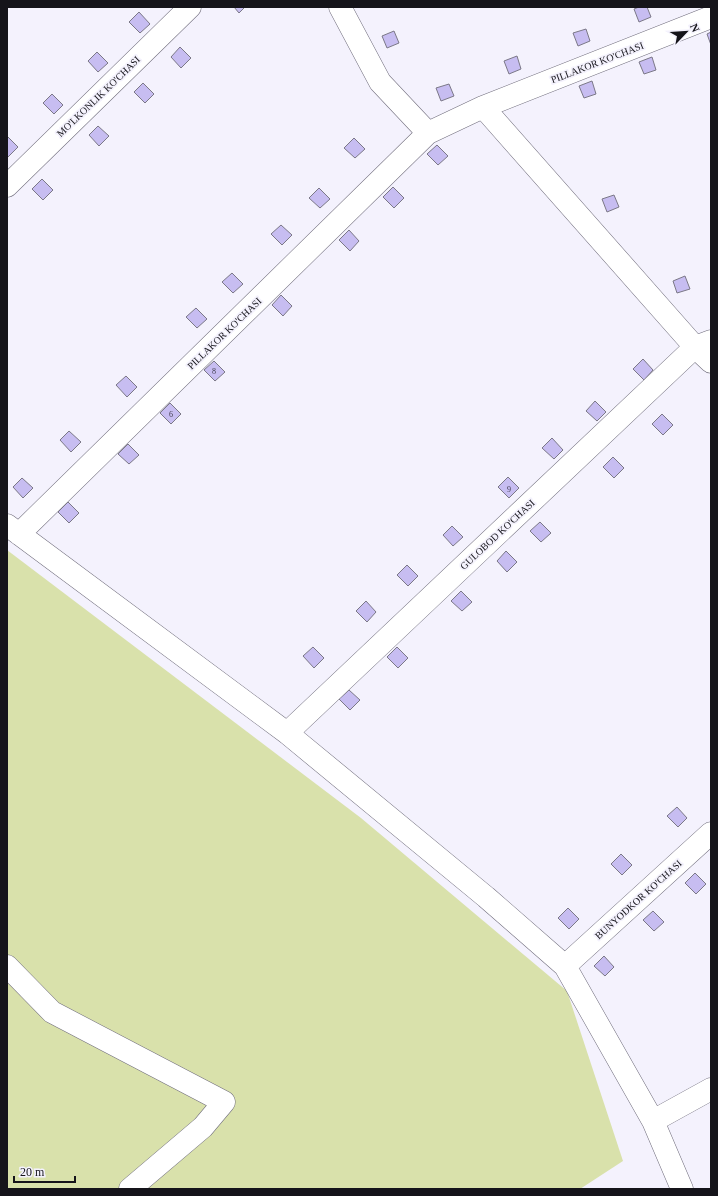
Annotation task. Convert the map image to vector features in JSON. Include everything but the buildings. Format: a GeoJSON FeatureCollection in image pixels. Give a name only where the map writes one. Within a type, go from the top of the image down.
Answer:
{"type":"FeatureCollection","features":[{"type":"Feature","properties":{"kind":"street","name":"MO'LKONLIK KO'CHASI"},"geometry":{"type":"LineString","coordinates":[[7,186],[190,7]]}},
{"type":"Feature","properties":{"kind":"street"},"geometry":{"type":"LineString","coordinates":[[340,7],[380,82],[428,133]]}},
{"type":"Feature","properties":{"kind":"street","name":"PILLAKOR KO'CHASI"},"geometry":{"type":"LineString","coordinates":[[13,529],[428,133],[483,107],[711,17]]}},
{"type":"Feature","properties":{"kind":"street"},"geometry":{"type":"LineString","coordinates":[[483,107],[703,344],[711,362]]}},
{"type":"Feature","properties":{"kind":"street","name":"GULOBOD KO'CHASI"},"geometry":{"type":"LineString","coordinates":[[287,733],[703,344]]}},
{"type":"Feature","properties":{"kind":"street"},"geometry":{"type":"LineString","coordinates":[[13,529],[287,733],[486,898],[565,966],[654,1121],[682,1189]]}},
{"type":"Feature","properties":{"kind":"street","name":"BUNYODKOR KO'CHASI"},"geometry":{"type":"LineString","coordinates":[[565,966],[711,833]]}},
{"type":"Feature","properties":{"kind":"street"},"geometry":{"type":"LineString","coordinates":[[7,966],[52,1012],[224,1102],[203,1127],[130,1189]]}},
{"type":"Feature","properties":{"kind":"street"},"geometry":{"type":"LineString","coordinates":[[654,1121],[711,1089]]}},
{"type":"Feature","properties":{"kind":"green space"},"geometry":{"type":"Polygon","coordinates":[[[7,550],[361,818],[567,991],[623,1161],[580,1189],[7,1189],[7,550]]]}}]}
